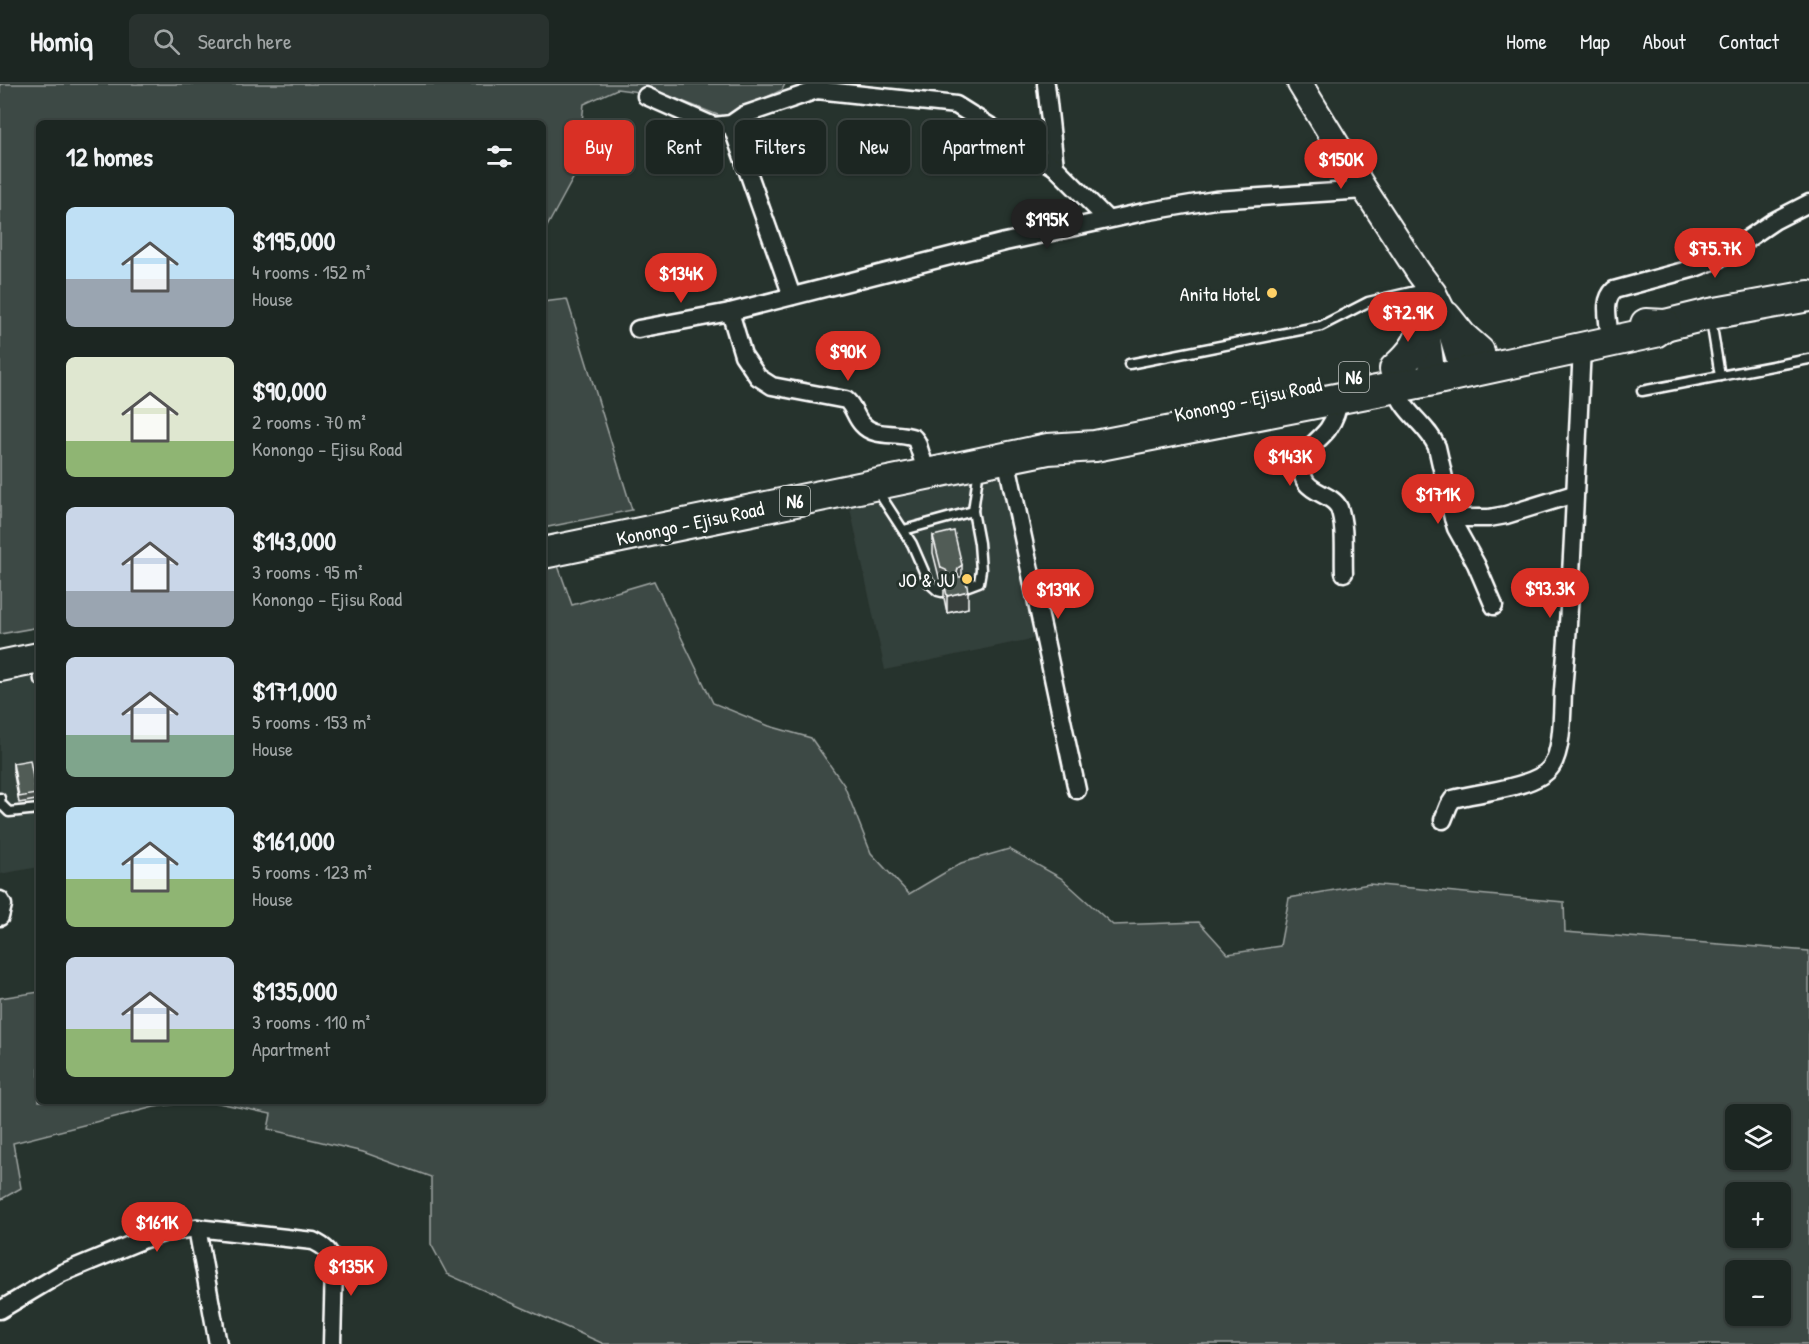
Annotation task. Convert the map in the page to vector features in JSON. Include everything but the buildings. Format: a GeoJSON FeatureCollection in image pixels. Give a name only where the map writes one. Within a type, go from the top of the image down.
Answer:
{"type":"FeatureCollection","features":[{"type":"Feature","properties":{"kind":"highway","name":"Konongo - Ejisu Road"},"geometry":{"type":"LineString","coordinates":[[1048,449],[1091,431],[1396,378],[1609,331],[1650,324],[1665,325],[1710,314],[1809,296]]}},
{"type":"Feature","properties":{"kind":"highway"},"geometry":{"type":"LineString","coordinates":[[1396,378],[1421,337],[1436,318],[1462,337],[1453,365]]}},
{"type":"Feature","properties":{"kind":"highway","name":"Konongo - Ejisu Road"},"geometry":{"type":"LineString","coordinates":[[1453,365],[1582,349],[1655,332],[1665,325]]}},
{"type":"Feature","properties":{"kind":"highway","name":"Konongo - Ejisu Road"},"geometry":{"type":"LineString","coordinates":[[546,552],[1048,449],[1095,446],[1339,399],[1396,378]]}},
{"type":"Feature","properties":{"kind":"highway"},"geometry":{"type":"LineString","coordinates":[[0,666],[36,665]]}},
{"type":"Feature","properties":{"kind":"street"},"geometry":{"type":"LineString","coordinates":[[1046,84],[1055,167]]}},
{"type":"Feature","properties":{"kind":"street"},"geometry":{"type":"LineString","coordinates":[[1300,84],[1420,281],[1434,293],[1436,318],[1453,365]]}},
{"type":"Feature","properties":{"kind":"street"},"geometry":{"type":"LineString","coordinates":[[646,96],[714,126],[731,124],[744,115],[817,90],[956,105],[1055,167],[1107,219]]}},
{"type":"Feature","properties":{"kind":"street"},"geometry":{"type":"LineString","coordinates":[[731,124],[792,296]]}},
{"type":"Feature","properties":{"kind":"street"},"geometry":{"type":"LineString","coordinates":[[638,329],[730,312],[1005,242],[1107,219],[1215,200],[1365,190]]}},
{"type":"Feature","properties":{"kind":"street"},"geometry":{"type":"LineString","coordinates":[[1609,331],[1607,304],[1608,296],[1614,290],[1695,268],[1718,259],[1774,221],[1809,203]]}},
{"type":"Feature","properties":{"kind":"street"},"geometry":{"type":"LineString","coordinates":[[730,312],[744,355],[758,377],[772,386],[846,400],[851,404],[861,423],[868,429],[878,433],[914,438],[927,474]]}},
{"type":"Feature","properties":{"kind":"street"},"geometry":{"type":"LineString","coordinates":[[1443,820],[1453,799],[1515,786],[1539,777],[1551,767],[1558,750],[1565,665],[1582,349]]}},
{"type":"Feature","properties":{"kind":"street"},"geometry":{"type":"LineString","coordinates":[[1396,378],[1403,406],[1432,437],[1437,447],[1456,528],[1476,564],[1494,606]]}},
{"type":"Feature","properties":{"kind":"street"},"geometry":{"type":"LineString","coordinates":[[1339,399],[1338,409],[1329,427],[1307,451],[1303,462],[1303,473],[1307,484],[1314,491],[1333,501],[1339,510],[1344,573]]}},
{"type":"Feature","properties":{"kind":"street"},"geometry":{"type":"LineString","coordinates":[[993,460],[1077,790]]}},
{"type":"Feature","properties":{"kind":"street"},"geometry":{"type":"LineString","coordinates":[[1453,518],[1489,518],[1506,515],[1574,494]]}},
{"type":"Feature","properties":{"kind":"street"},"geometry":{"type":"LineString","coordinates":[[0,900],[3,905],[0,917]]}},
{"type":"Feature","properties":{"kind":"street"},"geometry":{"type":"LineString","coordinates":[[0,1310],[62,1273],[142,1240],[197,1228],[313,1241],[327,1249],[334,1266],[332,1344]]}},
{"type":"Feature","properties":{"kind":"street"},"geometry":{"type":"LineString","coordinates":[[197,1228],[218,1344]]}},
{"type":"Feature","properties":{"kind":"lane"},"geometry":{"type":"LineString","coordinates":[[1130,364],[1321,326],[1368,302],[1420,281]]}},
{"type":"Feature","properties":{"kind":"lane"},"geometry":{"type":"LineString","coordinates":[[1710,314],[1720,376]]}},
{"type":"Feature","properties":{"kind":"lane"},"geometry":{"type":"LineString","coordinates":[[1642,391],[1809,359]]}},
{"type":"Feature","properties":{"kind":"lane"},"geometry":{"type":"LineString","coordinates":[[963,588],[979,582],[981,570],[979,543],[973,511],[993,460]]}},
{"type":"Feature","properties":{"kind":"lane"},"geometry":{"type":"LineString","coordinates":[[873,485],[904,530],[929,583],[942,592]]}},
{"type":"Feature","properties":{"kind":"lane"},"geometry":{"type":"LineString","coordinates":[[904,530],[973,511]]}},
{"type":"Feature","properties":{"kind":"lane"},"geometry":{"type":"LineString","coordinates":[[0,798],[1,804],[9,812],[36,809]]}},
{"type":"Feature","properties":{"kind":"shaded area"},"geometry":{"type":"Polygon","coordinates":[[[0,84],[785,84],[782,90],[723,117],[669,96],[617,89],[584,104],[582,120],[564,120],[564,174],[575,174],[546,228],[546,120],[36,120],[36,628],[0,634],[0,84]]]}},
{"type":"Feature","properties":{"kind":"shaded area"},"geometry":{"type":"Polygon","coordinates":[[[567,299],[632,510],[546,527],[546,302],[567,299]]]}},
{"type":"Feature","properties":{"kind":"shaded area"},"geometry":{"type":"Polygon","coordinates":[[[1000,471],[1036,638],[885,670],[849,503],[1000,471]]]}},
{"type":"Feature","properties":{"kind":"shaded area"},"geometry":{"type":"Polygon","coordinates":[[[556,560],[572,605],[654,581],[713,703],[769,726],[811,738],[844,785],[871,853],[909,894],[961,863],[1009,849],[1061,878],[1113,925],[1199,922],[1228,954],[1280,946],[1289,898],[1369,884],[1564,902],[1565,932],[1809,951],[1809,1344],[604,1344],[447,1274],[431,1244],[431,1177],[363,1152],[268,1129],[271,1114],[223,1104],[546,1104],[546,562],[556,560]]]}},
{"type":"Feature","properties":{"kind":"shaded area"},"geometry":{"type":"Polygon","coordinates":[[[36,667],[36,868],[0,874],[0,674],[36,667]]]}},
{"type":"Feature","properties":{"kind":"shaded area"},"geometry":{"type":"Polygon","coordinates":[[[36,992],[36,1104],[176,1104],[154,1107],[13,1143],[21,1188],[0,1200],[0,998],[36,992]]]}},
{"type":"Feature","properties":{"kind":"place","name":"Anita Hotel"},"geometry":{"type":"Point","coordinates":[1272,293]}},
{"type":"Feature","properties":{"kind":"place","name":"JO & JU"},"geometry":{"type":"Point","coordinates":[967,579]}}]}
